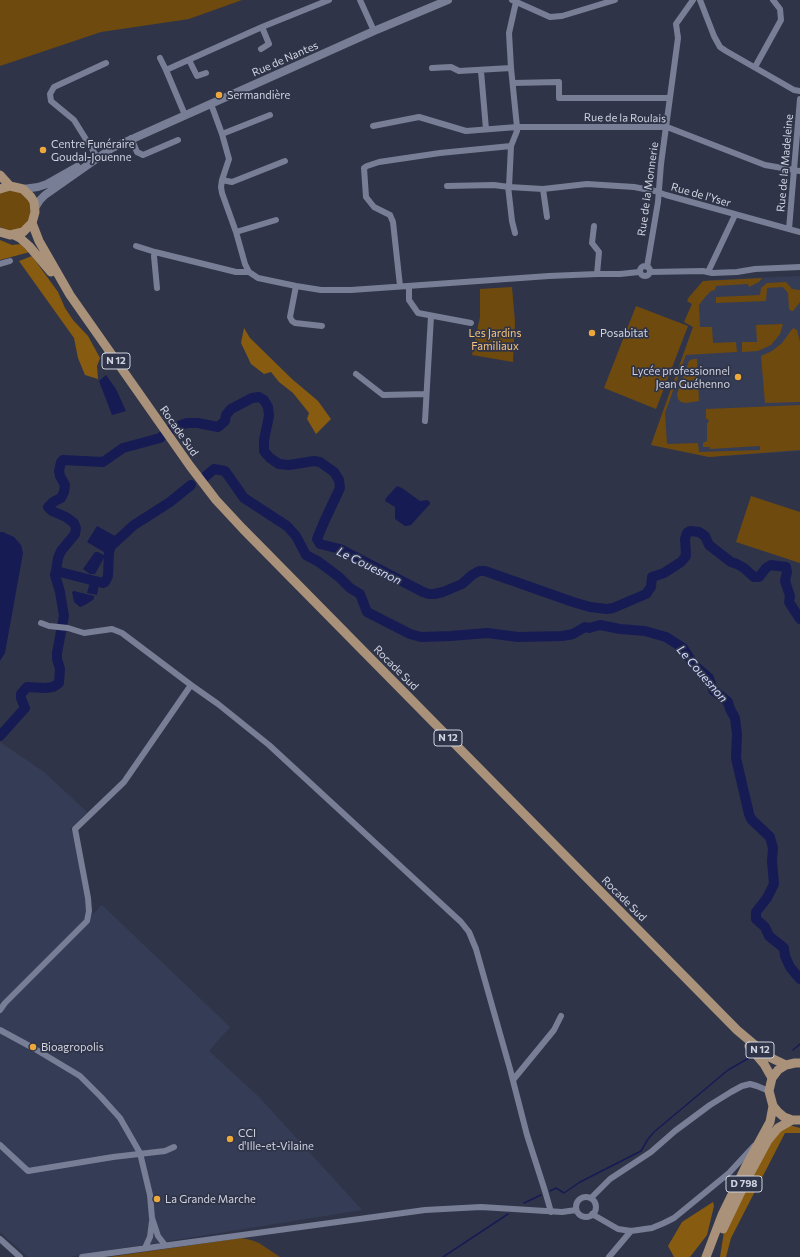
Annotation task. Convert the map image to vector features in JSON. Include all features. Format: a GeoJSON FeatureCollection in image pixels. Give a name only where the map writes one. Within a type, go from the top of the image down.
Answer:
{"type":"FeatureCollection","features":[{"type":"Feature","properties":{"kind":"main road","name":"Rue de Nantes"},"geometry":{"type":"LineString","coordinates":[[35,208],[43,196],[83,169],[97,157],[131,138],[211,104],[374,30],[448,0]]}},
{"type":"Feature","properties":{"kind":"main road","name":"Rue de Nantes"},"geometry":{"type":"LineString","coordinates":[[22,189],[47,184],[83,164],[89,163]]}},
{"type":"Feature","properties":{"kind":"main road"},"geometry":{"type":"LineString","coordinates":[[0,175],[10,186]]}},
{"type":"Feature","properties":{"kind":"main road"},"geometry":{"type":"LineString","coordinates":[[0,189],[10,186],[22,189],[31,197],[35,208],[35,216],[32,223],[26,230],[14,235],[1,233]]}},
{"type":"Feature","properties":{"kind":"main road","name":"Rocade Sud"},"geometry":{"type":"LineString","coordinates":[[32,223],[39,241],[70,295]]}},
{"type":"Feature","properties":{"kind":"main road","name":"Rocade Sud"},"geometry":{"type":"LineString","coordinates":[[14,235],[29,246],[70,295],[169,437],[216,500],[737,1030],[769,1057],[786,1065]]}},
{"type":"Feature","properties":{"kind":"main road","name":"Rocade Sud"},"geometry":{"type":"LineString","coordinates":[[737,1030],[764,1064],[772,1078]]}},
{"type":"Feature","properties":{"kind":"main road"},"geometry":{"type":"LineString","coordinates":[[796,1120],[784,1117],[772,1106],[769,1091],[772,1078],[778,1070],[786,1065],[800,1063]]}},
{"type":"Feature","properties":{"kind":"main road","name":"D 798"},"geometry":{"type":"LineString","coordinates":[[707,1257],[722,1215],[770,1122],[772,1106]]}},
{"type":"Feature","properties":{"kind":"main road","name":"D 798"},"geometry":{"type":"LineString","coordinates":[[707,1257],[722,1231],[768,1140],[778,1128],[796,1120]]}},
{"type":"Feature","properties":{"kind":"street"},"geometry":{"type":"LineString","coordinates":[[166,70],[262,27],[329,0]]}},
{"type":"Feature","properties":{"kind":"street"},"geometry":{"type":"LineString","coordinates":[[360,0],[374,30]]}},
{"type":"Feature","properties":{"kind":"street"},"geometry":{"type":"LineString","coordinates":[[515,233],[508,187],[512,146],[517,131],[510,68],[509,33],[514,1],[550,17],[562,16],[605,1],[615,0]]}},
{"type":"Feature","properties":{"kind":"street","name":"Rue de la Monnerie"},"geometry":{"type":"LineString","coordinates":[[648,270],[667,127],[669,98],[678,38],[676,24],[693,0]]}},
{"type":"Feature","properties":{"kind":"street"},"geometry":{"type":"LineString","coordinates":[[700,0],[714,36],[720,47],[794,90],[800,90]]}},
{"type":"Feature","properties":{"kind":"street"},"geometry":{"type":"LineString","coordinates":[[755,67],[781,20],[780,9],[773,0]]}},
{"type":"Feature","properties":{"kind":"street"},"geometry":{"type":"LineString","coordinates":[[261,49],[269,44],[262,27]]}},
{"type":"Feature","properties":{"kind":"street"},"geometry":{"type":"LineString","coordinates":[[160,58],[185,115]]}},
{"type":"Feature","properties":{"kind":"street"},"geometry":{"type":"LineString","coordinates":[[189,60],[197,76],[206,73]]}},
{"type":"Feature","properties":{"kind":"street"},"geometry":{"type":"LineString","coordinates":[[97,157],[74,120],[51,101],[50,94],[54,87],[106,63]]}},
{"type":"Feature","properties":{"kind":"street"},"geometry":{"type":"LineString","coordinates":[[432,68],[451,67],[459,71],[481,71],[510,68]]}},
{"type":"Feature","properties":{"kind":"street"},"geometry":{"type":"LineString","coordinates":[[481,71],[486,129]]}},
{"type":"Feature","properties":{"kind":"street"},"geometry":{"type":"LineString","coordinates":[[512,83],[559,82],[559,98],[669,98]]}},
{"type":"Feature","properties":{"kind":"street","name":"Rue de la Madeleine"},"geometry":{"type":"LineString","coordinates":[[789,229],[797,170],[800,100]]}},
{"type":"Feature","properties":{"kind":"street"},"geometry":{"type":"LineString","coordinates":[[211,104],[229,159],[222,180],[222,193],[236,232],[245,264],[249,272],[258,278],[321,290],[351,290],[597,274],[609,275],[639,272],[642,266],[648,270],[703,271],[712,273],[800,267]]}},
{"type":"Feature","properties":{"kind":"street"},"geometry":{"type":"LineString","coordinates":[[222,134],[270,115]]}},
{"type":"Feature","properties":{"kind":"street","name":"Rue de la Roulais"},"geometry":{"type":"LineString","coordinates":[[373,126],[419,117],[466,131],[517,127],[667,127],[765,165],[797,170]]}},
{"type":"Feature","properties":{"kind":"street"},"geometry":{"type":"LineString","coordinates":[[131,138],[137,152],[143,155],[178,140]]}},
{"type":"Feature","properties":{"kind":"street"},"geometry":{"type":"LineString","coordinates":[[400,286],[393,222],[390,215],[374,207],[366,197],[364,168],[379,162],[440,153],[512,146]]}},
{"type":"Feature","properties":{"kind":"street"},"geometry":{"type":"LineString","coordinates":[[222,180],[232,182],[285,161]]}},
{"type":"Feature","properties":{"kind":"street","name":"Rue de l'Yser"},"geometry":{"type":"LineString","coordinates":[[447,186],[494,185],[543,189],[587,184],[634,187],[658,192],[735,215],[800,232]]}},
{"type":"Feature","properties":{"kind":"street"},"geometry":{"type":"LineString","coordinates":[[543,189],[548,217]]}},
{"type":"Feature","properties":{"kind":"street","name":"Rue de l'Yser"},"geometry":{"type":"LineString","coordinates":[[708,272],[735,215]]}},
{"type":"Feature","properties":{"kind":"street"},"geometry":{"type":"LineString","coordinates":[[236,232],[276,220]]}},
{"type":"Feature","properties":{"kind":"street"},"geometry":{"type":"LineString","coordinates":[[594,226],[592,243],[599,252],[597,274]]}},
{"type":"Feature","properties":{"kind":"street"},"geometry":{"type":"LineString","coordinates":[[136,246],[236,272],[249,272]]}},
{"type":"Feature","properties":{"kind":"street"},"geometry":{"type":"LineString","coordinates":[[155,252],[154,256],[158,288]]}},
{"type":"Feature","properties":{"kind":"street"},"geometry":{"type":"LineString","coordinates":[[0,264],[10,261]]}},
{"type":"Feature","properties":{"kind":"street"},"geometry":{"type":"LineString","coordinates":[[296,286],[290,317],[292,321],[322,326]]}},
{"type":"Feature","properties":{"kind":"street"},"geometry":{"type":"LineString","coordinates":[[409,286],[409,300],[418,313],[471,323]]}},
{"type":"Feature","properties":{"kind":"street"},"geometry":{"type":"LineString","coordinates":[[426,422],[430,316]]}},
{"type":"Feature","properties":{"kind":"street"},"geometry":{"type":"LineString","coordinates":[[356,374],[383,394],[426,394]]}},
{"type":"Feature","properties":{"kind":"street"},"geometry":{"type":"LineString","coordinates":[[42,623],[84,633],[112,630],[122,633],[218,704],[269,745],[461,922],[469,932],[476,949],[526,1135],[545,1191],[550,1212]]}},
{"type":"Feature","properties":{"kind":"street"},"geometry":{"type":"LineString","coordinates":[[0,1010],[5,1003],[87,921],[89,911],[88,898],[76,829],[124,782],[191,685]]}},
{"type":"Feature","properties":{"kind":"street"},"geometry":{"type":"LineString","coordinates":[[512,1080],[554,1030],[561,1016]]}},
{"type":"Feature","properties":{"kind":"street"},"geometry":{"type":"LineString","coordinates":[[0,1030],[80,1076],[120,1118],[140,1153],[150,1194],[152,1218],[150,1237],[145,1248]]}},
{"type":"Feature","properties":{"kind":"street"},"geometry":{"type":"LineString","coordinates":[[591,1198],[610,1179],[651,1152],[680,1127],[731,1092],[742,1086],[750,1084],[769,1091]]}},
{"type":"Feature","properties":{"kind":"street"},"geometry":{"type":"LineString","coordinates":[[592,1214],[618,1229],[631,1231],[652,1228],[674,1218],[729,1173],[761,1139]]}},
{"type":"Feature","properties":{"kind":"street"},"geometry":{"type":"LineString","coordinates":[[0,1145],[28,1171],[140,1153],[165,1151],[174,1147]]}},
{"type":"Feature","properties":{"kind":"street"},"geometry":{"type":"LineString","coordinates":[[580,1198],[591,1198],[596,1209],[587,1217],[582,1216],[576,1210],[576,1204],[580,1198]]}},
{"type":"Feature","properties":{"kind":"street"},"geometry":{"type":"LineString","coordinates":[[82,1257],[425,1210],[481,1207],[550,1212],[576,1210]]}},
{"type":"Feature","properties":{"kind":"street"},"geometry":{"type":"LineString","coordinates":[[152,1218],[158,1236],[165,1245]]}},
{"type":"Feature","properties":{"kind":"street"},"geometry":{"type":"LineString","coordinates":[[609,1257],[631,1231]]}},
{"type":"Feature","properties":{"kind":"street"},"geometry":{"type":"LineString","coordinates":[[0,1239],[20,1257]]}},
{"type":"Feature","properties":{"kind":"shaded area"},"geometry":{"type":"Polygon","coordinates":[[[0,240],[12,245],[22,244],[30,252],[0,260],[0,240]]]}},
{"type":"Feature","properties":{"kind":"shaded area"},"geometry":{"type":"Polygon","coordinates":[[[32,256],[58,292],[65,308],[73,320],[88,336],[100,358],[97,366],[98,379],[85,375],[78,358],[74,338],[19,261],[32,256]]]}},
{"type":"Feature","properties":{"kind":"shaded area","name":"Lycée professionnel Jean Guéhenno"},"geometry":{"type":"Polygon","coordinates":[[[800,276],[800,451],[709,457],[651,445],[693,327],[684,322],[709,280],[800,276]]]}},
{"type":"Feature","properties":{"kind":"shaded area"},"geometry":{"type":"Polygon","coordinates":[[[244,328],[250,338],[292,379],[318,401],[331,419],[316,434],[307,419],[309,413],[293,393],[279,382],[271,372],[264,374],[251,364],[241,343],[244,328]]]}},
{"type":"Feature","properties":{"kind":"shaded area"},"geometry":{"type":"Polygon","coordinates":[[[106,375],[116,389],[126,411],[112,415],[99,381],[106,375]]]}},
{"type":"Feature","properties":{"kind":"shaded area"},"geometry":{"type":"Polygon","coordinates":[[[397,486],[420,501],[427,500],[430,502],[430,504],[411,525],[405,526],[395,519],[395,507],[385,501],[397,486]]]}},
{"type":"Feature","properties":{"kind":"shaded area"},"geometry":{"type":"Polygon","coordinates":[[[97,526],[115,536],[104,552],[87,542],[97,526]]]}},
{"type":"Feature","properties":{"kind":"shaded area"},"geometry":{"type":"Polygon","coordinates":[[[0,532],[14,537],[21,545],[23,553],[5,653],[0,661],[0,532]]]}},
{"type":"Feature","properties":{"kind":"shaded area"},"geometry":{"type":"Polygon","coordinates":[[[95,552],[105,556],[95,574],[90,574],[83,569],[95,552]]]}},
{"type":"Feature","properties":{"kind":"shaded area"},"geometry":{"type":"Polygon","coordinates":[[[90,582],[99,584],[97,595],[87,593],[90,582]]]}},
{"type":"Feature","properties":{"kind":"shaded area"},"geometry":{"type":"Polygon","coordinates":[[[74,591],[94,596],[94,598],[80,607],[74,602],[72,592],[74,591]]]}},
{"type":"Feature","properties":{"kind":"shaded area"},"geometry":{"type":"Polygon","coordinates":[[[0,742],[44,772],[87,812],[70,829],[75,834],[91,916],[102,905],[230,1027],[209,1051],[259,1097],[362,1210],[69,1257],[28,1257],[0,1232],[0,742]]]}},
{"type":"Feature","properties":{"kind":"shaded area"},"geometry":{"type":"Polygon","coordinates":[[[789,1125],[800,1128],[800,1133],[785,1133],[731,1238],[726,1257],[720,1257],[724,1232],[766,1149],[783,1126],[789,1125]]]}},
{"type":"Feature","properties":{"kind":"shaded area"},"geometry":{"type":"Polygon","coordinates":[[[713,1202],[714,1206],[707,1235],[690,1257],[674,1257],[668,1246],[682,1222],[713,1202]]]}},
{"type":"Feature","properties":{"kind":"green space"},"geometry":{"type":"Polygon","coordinates":[[[0,0],[242,0],[189,19],[101,32],[0,66],[0,0]]]}},
{"type":"Feature","properties":{"kind":"green space"},"geometry":{"type":"Polygon","coordinates":[[[10,189],[25,194],[32,207],[28,222],[20,229],[10,231],[0,227],[0,192],[10,189]]]}},
{"type":"Feature","properties":{"kind":"green space"},"geometry":{"type":"Polygon","coordinates":[[[762,278],[759,282],[749,287],[748,284],[716,286],[715,290],[711,291],[699,305],[700,327],[712,327],[713,343],[736,342],[737,352],[686,355],[665,413],[667,444],[698,443],[699,452],[760,450],[760,446],[710,449],[710,447],[703,447],[703,443],[707,441],[707,423],[709,422],[708,419],[706,419],[706,409],[800,405],[800,450],[709,457],[651,445],[693,327],[684,322],[692,304],[687,301],[689,297],[703,281],[762,278]]]}},
{"type":"Feature","properties":{"kind":"green space"},"geometry":{"type":"Polygon","coordinates":[[[786,282],[792,289],[800,290],[800,302],[793,311],[789,309],[788,293],[783,287],[767,288],[766,301],[716,303],[716,297],[760,295],[761,288],[767,283],[786,282]]]}},
{"type":"Feature","properties":{"kind":"green space","name":"Les Jardins Familiaux"},"geometry":{"type":"Polygon","coordinates":[[[512,287],[515,322],[513,362],[472,355],[480,317],[480,289],[512,287]]]}},
{"type":"Feature","properties":{"kind":"green space"},"geometry":{"type":"Polygon","coordinates":[[[636,306],[688,326],[656,409],[604,388],[636,306]]]}},
{"type":"Feature","properties":{"kind":"green space"},"geometry":{"type":"Polygon","coordinates":[[[783,324],[780,334],[771,345],[758,351],[742,352],[742,342],[757,342],[756,325],[783,324]]]}},
{"type":"Feature","properties":{"kind":"green space"},"geometry":{"type":"Polygon","coordinates":[[[793,328],[797,330],[800,342],[800,402],[765,403],[761,356],[772,351],[782,343],[793,328]]]}},
{"type":"Feature","properties":{"kind":"green space"},"geometry":{"type":"Polygon","coordinates":[[[697,359],[699,401],[686,403],[681,402],[678,399],[677,394],[689,361],[697,359]]]}},
{"type":"Feature","properties":{"kind":"green space"},"geometry":{"type":"Polygon","coordinates":[[[751,496],[800,512],[800,563],[736,542],[751,496]]]}},
{"type":"Feature","properties":{"kind":"green space"},"geometry":{"type":"Polygon","coordinates":[[[241,1238],[259,1243],[280,1257],[109,1257],[241,1238]]]}},
{"type":"Feature","properties":{"kind":"waterway","name":"Le Couesnon"},"geometry":{"type":"LineString","coordinates":[[0,736],[25,708],[21,694],[27,687],[45,688],[53,687],[59,683],[60,669],[57,653],[64,616],[60,592],[55,575],[58,558],[61,551],[75,534],[76,528],[74,523],[66,517],[52,511],[48,507],[53,502],[61,498],[64,492],[65,485],[59,471],[61,462],[63,460],[103,462],[123,448],[160,438],[171,429],[187,423],[198,423],[218,427],[225,421],[226,415],[231,409],[252,398],[259,397],[264,400],[268,407],[269,416],[264,440],[264,451],[270,458],[279,464],[289,465],[314,461],[320,462],[334,472],[339,480],[340,488],[317,539],[320,544],[340,549],[423,592],[429,594],[443,592],[462,584],[479,571],[485,571],[590,607],[607,609],[613,608],[646,594],[651,587],[652,577],[664,573],[681,562],[686,556],[685,539],[687,533],[690,531],[699,532],[705,536],[709,545],[731,562],[744,568],[754,577],[759,577],[766,568],[771,565],[786,567],[787,572],[785,581],[790,596],[789,602],[800,619]]}},
{"type":"Feature","properties":{"kind":"waterway","name":"Le Couesnon"},"geometry":{"type":"LineString","coordinates":[[205,477],[214,469],[225,471],[244,498],[287,526],[296,536],[306,555],[319,562],[339,577],[350,588],[360,594],[367,612],[410,634],[421,637],[487,633],[518,637],[562,636],[573,634],[585,627],[589,628],[600,625],[620,629],[645,631],[666,637],[683,648],[694,665],[709,678],[713,690],[728,702],[735,718],[737,734],[736,758],[749,814],[751,819],[770,837],[773,848],[772,861],[774,884],[767,898],[756,912],[756,919],[765,927],[769,936],[784,948],[785,956],[790,967],[800,979]]}},
{"type":"Feature","properties":{"kind":"waterway","name":"Le Couesnon"},"geometry":{"type":"LineString","coordinates":[[56,571],[103,583],[105,582],[108,576],[109,552],[111,546],[134,525],[170,502],[191,485]]}},
{"type":"Feature","properties":{"kind":"waterway"},"geometry":{"type":"LineString","coordinates":[[793,1050],[800,1044]]}},
{"type":"Feature","properties":{"kind":"waterway"},"geometry":{"type":"LineString","coordinates":[[550,1191],[556,1188],[564,1193],[580,1182],[641,1151],[654,1132],[728,1070],[749,1058]]}},
{"type":"Feature","properties":{"kind":"waterway"},"geometry":{"type":"LineString","coordinates":[[524,1203],[541,1195]]}},
{"type":"Feature","properties":{"kind":"waterway"},"geometry":{"type":"LineString","coordinates":[[443,1257],[508,1214]]}},
{"type":"Feature","properties":{"kind":"place","name":"Sermandière"},"geometry":{"type":"Point","coordinates":[219,95]}},
{"type":"Feature","properties":{"kind":"place","name":"Centre Funéraire Goudal-Jouenne"},"geometry":{"type":"Point","coordinates":[43,150]}},
{"type":"Feature","properties":{"kind":"place","name":"Posabitat"},"geometry":{"type":"Point","coordinates":[592,333]}},
{"type":"Feature","properties":{"kind":"place","name":"Lycée professionnel Jean Guéhenno"},"geometry":{"type":"Point","coordinates":[738,377]}},
{"type":"Feature","properties":{"kind":"place","name":"Bioagropolis"},"geometry":{"type":"Point","coordinates":[33,1047]}},
{"type":"Feature","properties":{"kind":"place","name":"CCI d'Ille-et-Vilaine"},"geometry":{"type":"Point","coordinates":[230,1139]}},
{"type":"Feature","properties":{"kind":"place","name":"La Grande Marche"},"geometry":{"type":"Point","coordinates":[157,1199]}}]}
